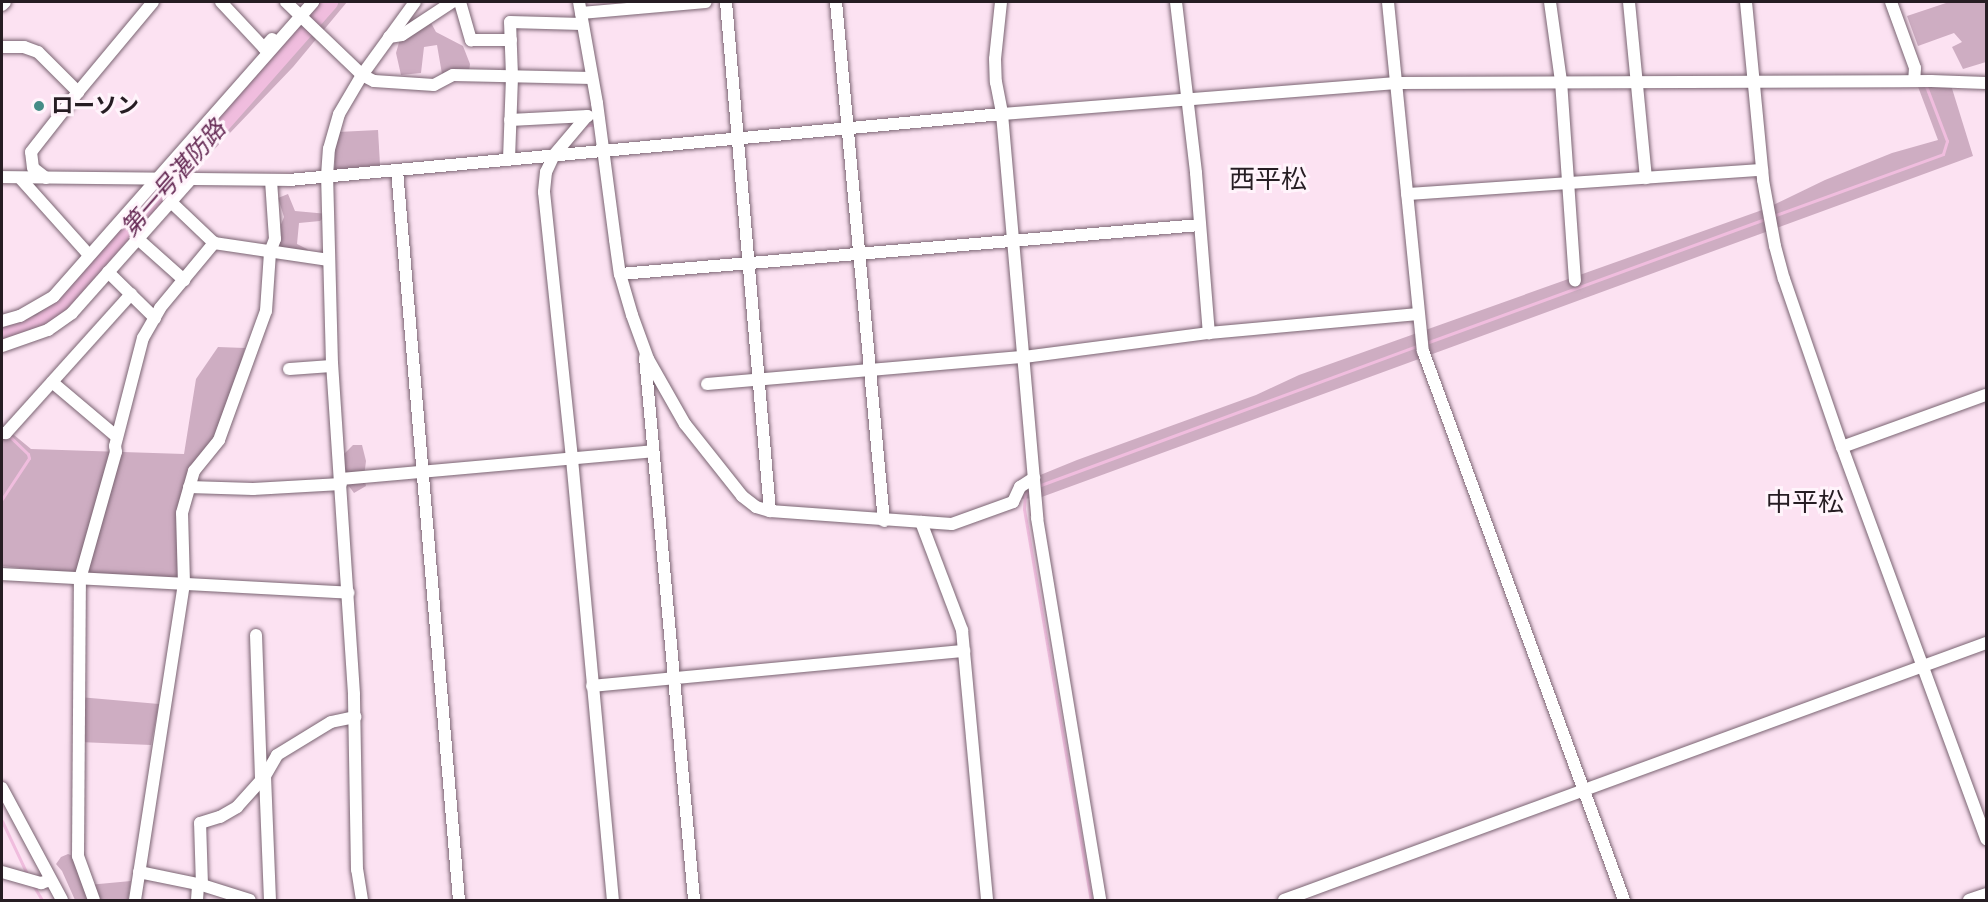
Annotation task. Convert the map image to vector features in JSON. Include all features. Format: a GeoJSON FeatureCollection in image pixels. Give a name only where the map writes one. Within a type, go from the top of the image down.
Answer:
{"type":"FeatureCollection","features":[{"type":"Feature","properties":{"kind":"street"},"geometry":{"type":"LineString","coordinates":[[2,5],[5,2]]}},
{"type":"Feature","properties":{"kind":"street"},"geometry":{"type":"LineString","coordinates":[[46,178],[33,168],[31,152],[153,2]]}},
{"type":"Feature","properties":{"kind":"street"},"geometry":{"type":"LineString","coordinates":[[221,2],[264,48],[313,2]]}},
{"type":"Feature","properties":{"kind":"street"},"geometry":{"type":"LineString","coordinates":[[286,2],[301,12],[317,32],[362,75],[374,81],[434,85],[453,75],[592,78]]}},
{"type":"Feature","properties":{"kind":"street"},"geometry":{"type":"LineString","coordinates":[[362,900],[357,870],[355,717],[332,366],[327,176],[334,125],[362,75],[415,2]]}},
{"type":"Feature","properties":{"kind":"street"},"geometry":{"type":"LineString","coordinates":[[389,37],[402,35],[452,2]]}},
{"type":"Feature","properties":{"kind":"street"},"geometry":{"type":"LineString","coordinates":[[460,2],[471,40],[511,40]]}},
{"type":"Feature","properties":{"kind":"street"},"geometry":{"type":"LineString","coordinates":[[509,159],[512,76],[510,22],[706,2]]}},
{"type":"Feature","properties":{"kind":"street"},"geometry":{"type":"LineString","coordinates":[[726,2],[770,511]]}},
{"type":"Feature","properties":{"kind":"street"},"geometry":{"type":"LineString","coordinates":[[836,2],[884,521]]}},
{"type":"Feature","properties":{"kind":"street"},"geometry":{"type":"LineString","coordinates":[[1001,2],[995,59],[1002,114],[1037,518],[1100,900]]}},
{"type":"Feature","properties":{"kind":"street"},"geometry":{"type":"LineString","coordinates":[[1176,2],[1188,99],[1209,333]]}},
{"type":"Feature","properties":{"kind":"street"},"geometry":{"type":"LineString","coordinates":[[1388,2],[1423,351],[1624,900]]}},
{"type":"Feature","properties":{"kind":"street"},"geometry":{"type":"LineString","coordinates":[[1550,2],[1561,81],[1575,281]]}},
{"type":"Feature","properties":{"kind":"street"},"geometry":{"type":"LineString","coordinates":[[1629,2],[1646,178]]}},
{"type":"Feature","properties":{"kind":"street"},"geometry":{"type":"LineString","coordinates":[[1746,2],[1762,170],[1773,236],[1784,279],[1842,447],[1986,839]]}},
{"type":"Feature","properties":{"kind":"street"},"geometry":{"type":"LineString","coordinates":[[1891,2],[1915,68],[1914,81]]}},
{"type":"Feature","properties":{"kind":"street"},"geometry":{"type":"LineString","coordinates":[[2,321],[20,316],[54,296],[301,12]]}},
{"type":"Feature","properties":{"kind":"street"},"geometry":{"type":"LineString","coordinates":[[581,13],[592,78],[592,116],[603,151],[620,274],[644,346],[685,424],[742,496],[756,507],[770,511],[884,521],[952,524],[1013,502],[1020,487],[1034,478]]}},
{"type":"Feature","properties":{"kind":"street"},"geometry":{"type":"LineString","coordinates":[[2,47],[24,47],[38,52],[78,92]]}},
{"type":"Feature","properties":{"kind":"street"},"geometry":{"type":"LineString","coordinates":[[2,177],[271,180],[1002,114],[1397,83],[1914,81],[1986,83]]}},
{"type":"Feature","properties":{"kind":"street"},"geometry":{"type":"LineString","coordinates":[[510,120],[592,116]]}},
{"type":"Feature","properties":{"kind":"street"},"geometry":{"type":"LineString","coordinates":[[592,116],[554,155],[546,172],[544,192],[572,459],[613,900]]}},
{"type":"Feature","properties":{"kind":"street"},"geometry":{"type":"LineString","coordinates":[[397,170],[459,900]]}},
{"type":"Feature","properties":{"kind":"street"},"geometry":{"type":"LineString","coordinates":[[1407,194],[1762,170]]}},
{"type":"Feature","properties":{"kind":"street"},"geometry":{"type":"LineString","coordinates":[[20,178],[89,255]]}},
{"type":"Feature","properties":{"kind":"street"},"geometry":{"type":"LineString","coordinates":[[2,346],[48,330],[72,313],[188,180]]}},
{"type":"Feature","properties":{"kind":"street"},"geometry":{"type":"LineString","coordinates":[[135,900],[184,584],[182,513],[194,471],[219,440],[266,311],[270,252],[275,239],[271,180]]}},
{"type":"Feature","properties":{"kind":"street"},"geometry":{"type":"LineString","coordinates":[[171,202],[214,243],[329,260]]}},
{"type":"Feature","properties":{"kind":"street"},"geometry":{"type":"LineString","coordinates":[[620,274],[1200,225]]}},
{"type":"Feature","properties":{"kind":"street"},"geometry":{"type":"LineString","coordinates":[[138,239],[184,280]]}},
{"type":"Feature","properties":{"kind":"street"},"geometry":{"type":"LineString","coordinates":[[94,900],[78,856],[80,579],[116,452],[117,437],[143,338],[155,318],[214,243]]}},
{"type":"Feature","properties":{"kind":"street"},"geometry":{"type":"LineString","coordinates":[[108,272],[155,318]]}},
{"type":"Feature","properties":{"kind":"street"},"geometry":{"type":"LineString","coordinates":[[2,433],[6,433],[131,294]]}},
{"type":"Feature","properties":{"kind":"street"},"geometry":{"type":"LineString","coordinates":[[707,384],[1024,357],[1209,333],[1418,314]]}},
{"type":"Feature","properties":{"kind":"street"},"geometry":{"type":"LineString","coordinates":[[644,346],[694,900]]}},
{"type":"Feature","properties":{"kind":"street"},"geometry":{"type":"LineString","coordinates":[[289,369],[332,366]]}},
{"type":"Feature","properties":{"kind":"street"},"geometry":{"type":"LineString","coordinates":[[52,382],[117,437]]}},
{"type":"Feature","properties":{"kind":"street"},"geometry":{"type":"LineString","coordinates":[[1842,447],[1986,395]]}},
{"type":"Feature","properties":{"kind":"street"},"geometry":{"type":"LineString","coordinates":[[189,487],[253,489],[653,451]]}},
{"type":"Feature","properties":{"kind":"street"},"geometry":{"type":"LineString","coordinates":[[921,522],[962,630],[987,900]]}},
{"type":"Feature","properties":{"kind":"street"},"geometry":{"type":"LineString","coordinates":[[2,574],[348,593]]}},
{"type":"Feature","properties":{"kind":"street"},"geometry":{"type":"LineString","coordinates":[[256,635],[270,900]]}},
{"type":"Feature","properties":{"kind":"street"},"geometry":{"type":"LineString","coordinates":[[1284,900],[1986,643]]}},
{"type":"Feature","properties":{"kind":"street"},"geometry":{"type":"LineString","coordinates":[[592,686],[964,651]]}},
{"type":"Feature","properties":{"kind":"street"},"geometry":{"type":"LineString","coordinates":[[197,900],[200,885],[200,823],[220,817],[237,807],[263,779],[277,755],[331,722],[355,717]]}},
{"type":"Feature","properties":{"kind":"street"},"geometry":{"type":"LineString","coordinates":[[2,788],[62,900]]}},
{"type":"Feature","properties":{"kind":"street"},"geometry":{"type":"LineString","coordinates":[[2,872],[41,883],[51,880]]}},
{"type":"Feature","properties":{"kind":"street"},"geometry":{"type":"LineString","coordinates":[[139,872],[200,885],[250,900]]}},
{"type":"Feature","properties":{"kind":"street"},"geometry":{"type":"LineString","coordinates":[[1969,900],[1986,894]]}},
{"type":"Feature","properties":{"kind":"shaded area"},"geometry":{"type":"Polygon","coordinates":[[[313,2],[347,2],[293,67],[185,180],[56,325],[2,344],[2,321],[54,296],[313,2]]]}},
{"type":"Feature","properties":{"kind":"shaded area"},"geometry":{"type":"Polygon","coordinates":[[[1949,2],[1986,2],[1986,62],[1963,69],[1952,47],[1962,42],[1954,33],[1918,46],[1907,16],[1949,2]]]}},
{"type":"Feature","properties":{"kind":"shaded area"},"geometry":{"type":"Polygon","coordinates":[[[430,21],[436,32],[463,46],[470,64],[469,72],[442,74],[437,45],[424,47],[421,73],[401,75],[396,53],[400,39],[430,21]]]}},
{"type":"Feature","properties":{"kind":"shaded area"},"geometry":{"type":"Polygon","coordinates":[[[1914,76],[1950,82],[1973,156],[1039,498],[1016,499],[1028,480],[1077,460],[1256,395],[1299,375],[1765,209],[1825,180],[1892,153],[1938,140],[1914,76]]]}},
{"type":"Feature","properties":{"kind":"shaded area"},"geometry":{"type":"Polygon","coordinates":[[[378,130],[380,165],[335,170],[338,132],[378,130]]]}},
{"type":"Feature","properties":{"kind":"shaded area"},"geometry":{"type":"Polygon","coordinates":[[[288,194],[295,211],[328,214],[320,221],[299,223],[297,244],[314,256],[271,249],[284,217],[278,198],[288,194]]]}},
{"type":"Feature","properties":{"kind":"shaded area"},"geometry":{"type":"Polygon","coordinates":[[[218,347],[245,348],[219,440],[194,471],[182,513],[184,584],[80,579],[111,469],[75,574],[2,566],[2,425],[31,449],[184,454],[196,379],[218,347]]]}},
{"type":"Feature","properties":{"kind":"shaded area"},"geometry":{"type":"Polygon","coordinates":[[[353,445],[362,445],[366,461],[364,477],[366,486],[354,493],[340,474],[343,455],[353,445]]]}},
{"type":"Feature","properties":{"kind":"shaded area"},"geometry":{"type":"Polygon","coordinates":[[[79,697],[159,704],[151,745],[79,742],[79,697]]]}},
{"type":"Feature","properties":{"kind":"shaded area"},"geometry":{"type":"Polygon","coordinates":[[[68,854],[73,856],[88,885],[131,881],[128,900],[75,900],[62,871],[56,864],[61,857],[68,854]]]}},
{"type":"Feature","properties":{"kind":"waterway","name":"第一号湛防路"},"geometry":{"type":"LineString","coordinates":[[2,333],[40,323],[65,303],[330,2]]}},
{"type":"Feature","properties":{"kind":"waterway"},"geometry":{"type":"LineString","coordinates":[[1773,216],[1943,154],[1947,141],[1926,86]]}},
{"type":"Feature","properties":{"kind":"waterway"},"geometry":{"type":"LineString","coordinates":[[583,126],[597,124]]}},
{"type":"Feature","properties":{"kind":"waterway"},"geometry":{"type":"LineString","coordinates":[[1426,343],[1767,218]]}},
{"type":"Feature","properties":{"kind":"waterway"},"geometry":{"type":"LineString","coordinates":[[1038,486],[1420,345]]}},
{"type":"Feature","properties":{"kind":"waterway"},"geometry":{"type":"LineString","coordinates":[[2,499],[29,458],[28,454],[7,434]]}},
{"type":"Feature","properties":{"kind":"waterway"},"geometry":{"type":"LineString","coordinates":[[1032,488],[1025,494],[1024,509],[1091,900]]}},
{"type":"Feature","properties":{"kind":"waterway"},"geometry":{"type":"LineString","coordinates":[[2,821],[28,876]]}},
{"type":"Feature","properties":{"kind":"waterway"},"geometry":{"type":"LineString","coordinates":[[33,885],[42,900]]}},
{"type":"Feature","properties":{"kind":"place","name":"ローソン"},"geometry":{"type":"Point","coordinates":[39,106]}},
{"type":"Feature","properties":{"kind":"district","name":"西平松"},"geometry":{"type":"Point","coordinates":[1268,181]}},
{"type":"Feature","properties":{"kind":"district","name":"中平松"},"geometry":{"type":"Point","coordinates":[1805,504]}}]}
